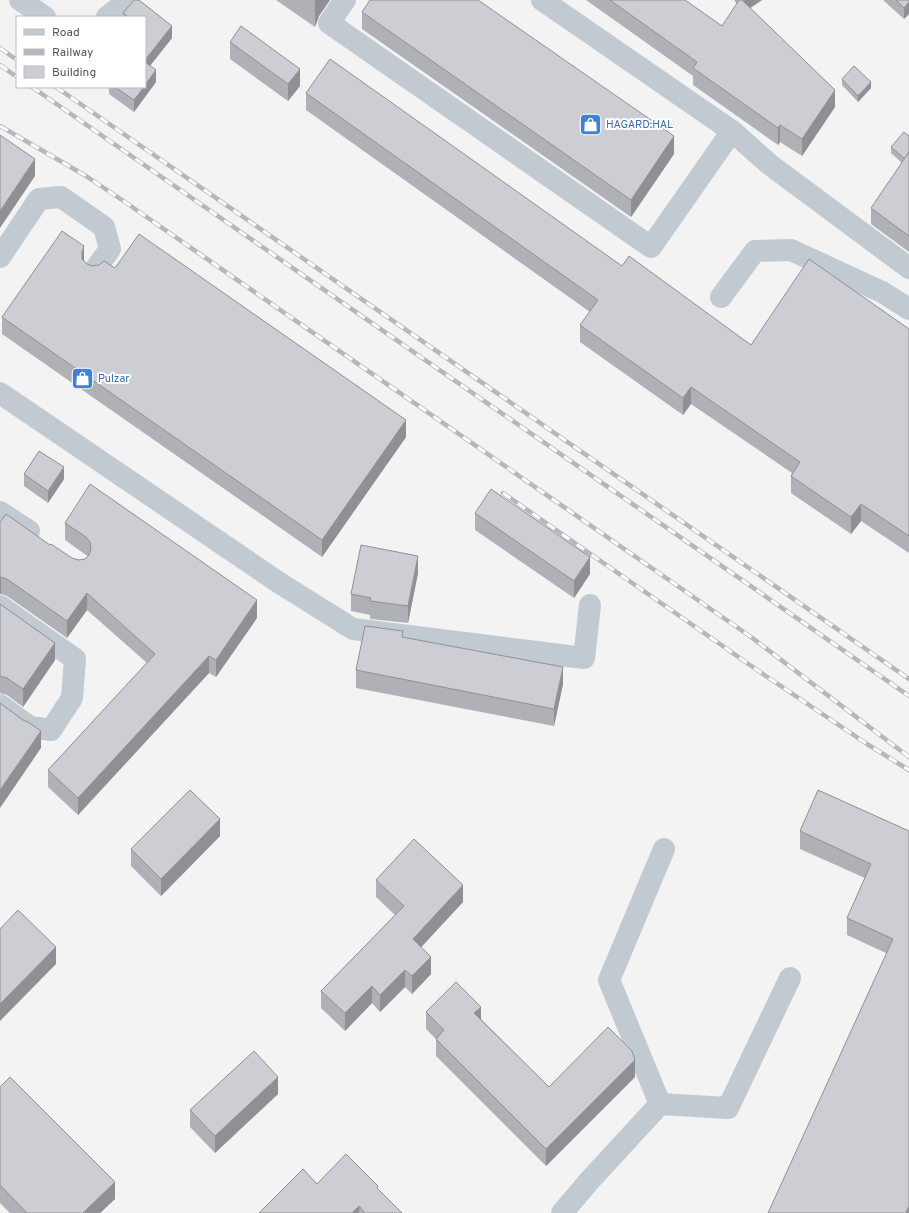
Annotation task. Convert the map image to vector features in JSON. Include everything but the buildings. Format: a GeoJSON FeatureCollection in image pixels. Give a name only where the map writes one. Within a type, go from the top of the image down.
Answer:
{"type":"FeatureCollection","features":[{"type":"Feature","properties":{"kind":"street"},"geometry":{"type":"LineString","coordinates":[[20,0],[44,16]]}},
{"type":"Feature","properties":{"kind":"street"},"geometry":{"type":"LineString","coordinates":[[108,16],[128,0]]}},
{"type":"Feature","properties":{"kind":"street"},"geometry":{"type":"LineString","coordinates":[[345,0],[329,23],[652,247],[732,131]]}},
{"type":"Feature","properties":{"kind":"street"},"geometry":{"type":"LineString","coordinates":[[542,0],[732,131],[769,164],[909,268]]}},
{"type":"Feature","properties":{"kind":"street"},"geometry":{"type":"LineString","coordinates":[[0,257],[40,199],[61,197],[104,226],[110,250],[94,271]]}},
{"type":"Feature","properties":{"kind":"street"},"geometry":{"type":"LineString","coordinates":[[721,297],[755,251],[792,250],[882,292],[909,309]]}},
{"type":"Feature","properties":{"kind":"street"},"geometry":{"type":"LineString","coordinates":[[0,393],[278,582],[353,629],[584,658],[590,605]]}},
{"type":"Feature","properties":{"kind":"street"},"geometry":{"type":"LineString","coordinates":[[0,512],[46,543]]}},
{"type":"Feature","properties":{"kind":"street"},"geometry":{"type":"LineString","coordinates":[[0,606],[75,659],[72,698],[51,730],[30,727],[0,705]]}},
{"type":"Feature","properties":{"kind":"street"},"geometry":{"type":"LineString","coordinates":[[660,1104],[610,980],[664,849]]}},
{"type":"Feature","properties":{"kind":"street"},"geometry":{"type":"LineString","coordinates":[[660,1104],[728,1108],[790,978]]}},
{"type":"Feature","properties":{"kind":"street"},"geometry":{"type":"LineString","coordinates":[[562,1213],[660,1104]]}},
{"type":"Feature","properties":{"kind":"railway"},"geometry":{"type":"LineString","coordinates":[[0,48],[16,59]]}},
{"type":"Feature","properties":{"kind":"railway"},"geometry":{"type":"LineString","coordinates":[[0,65],[16,76]]}},
{"type":"Feature","properties":{"kind":"railway"},"geometry":{"type":"LineString","coordinates":[[33,88],[909,696]]}},
{"type":"Feature","properties":{"kind":"railway"},"geometry":{"type":"LineString","coordinates":[[57,88],[909,679]]}},
{"type":"Feature","properties":{"kind":"railway"},"geometry":{"type":"LineString","coordinates":[[0,126],[86,176],[125,202],[751,637],[909,757]]}},
{"type":"Feature","properties":{"kind":"railway"},"geometry":{"type":"LineString","coordinates":[[503,493],[760,672],[867,744],[909,770]]}},
{"type":"Feature","properties":{"kind":"place","name":"HAGARD:HAL"},"geometry":{"type":"Point","coordinates":[591,124]}},
{"type":"Feature","properties":{"kind":"place","name":"Pulzar"},"geometry":{"type":"Point","coordinates":[83,378]}}]}
